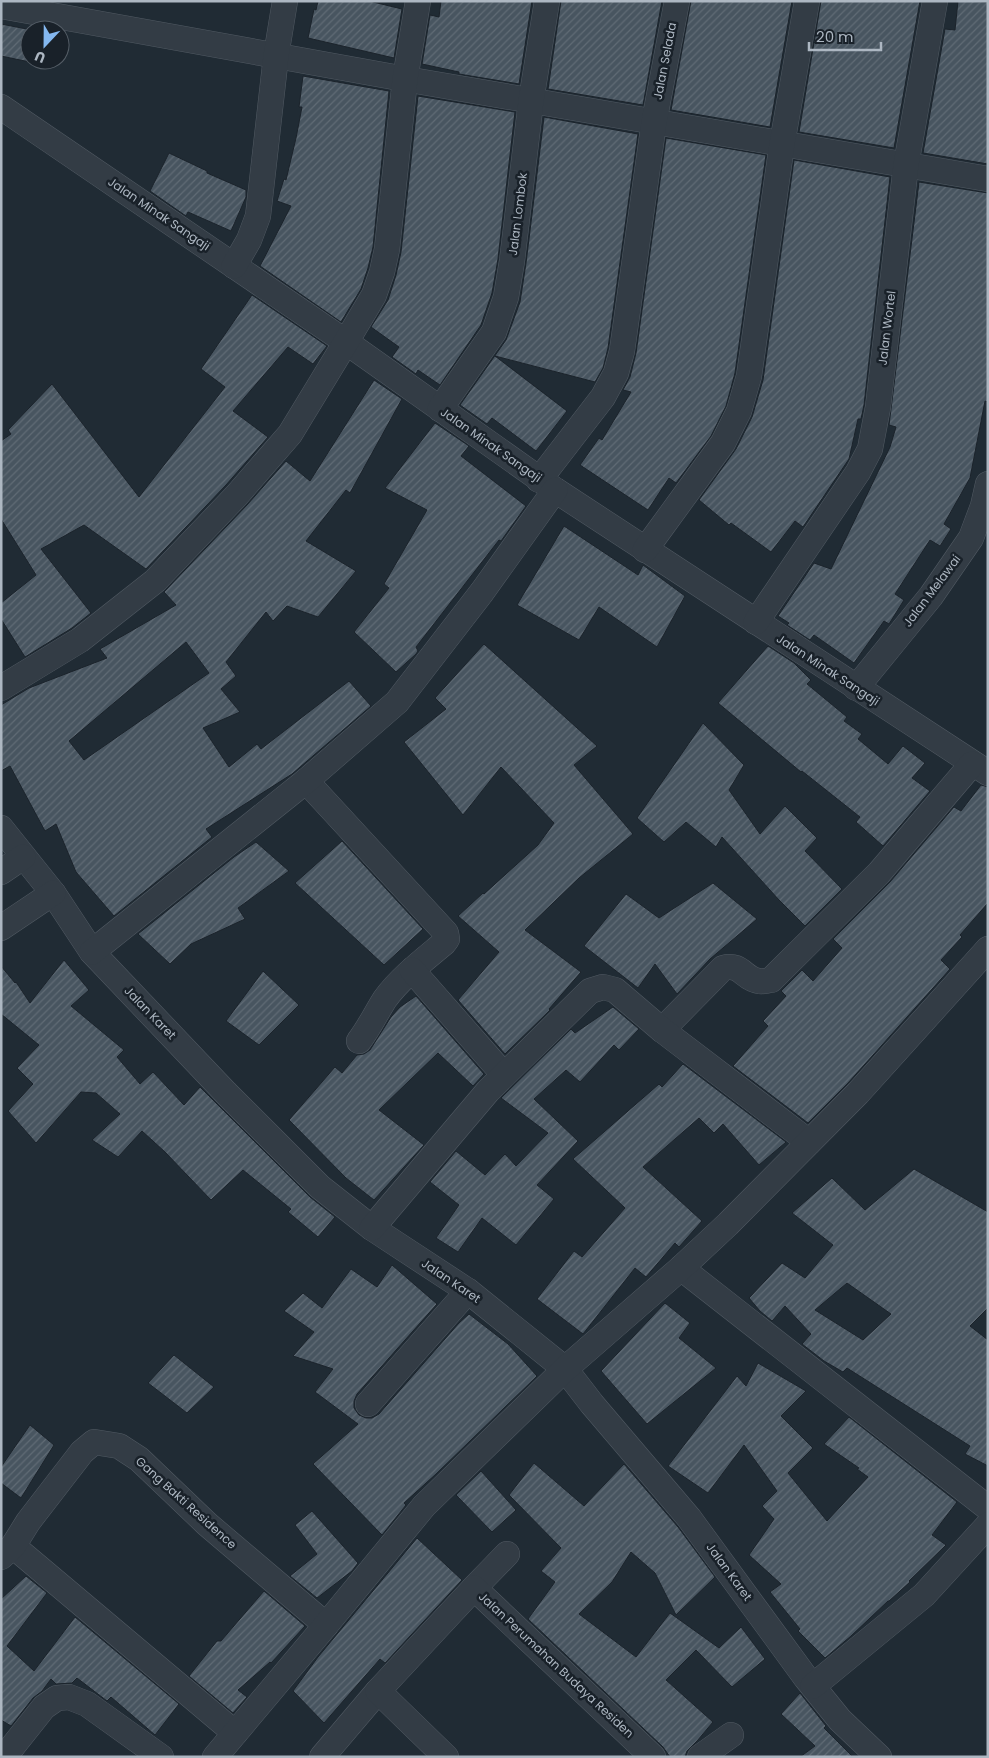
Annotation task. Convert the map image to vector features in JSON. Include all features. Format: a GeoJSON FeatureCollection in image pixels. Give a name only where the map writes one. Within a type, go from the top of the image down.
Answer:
{"type":"FeatureCollection","features":[{"type":"Feature","properties":{"kind":"street"},"geometry":{"type":"LineString","coordinates":[[234,266],[249,240],[258,216],[276,56],[285,1]]}},
{"type":"Feature","properties":{"kind":"street"},"geometry":{"type":"LineString","coordinates":[[1,688],[80,640],[155,581],[237,495],[290,434],[346,342],[374,295],[383,264],[405,79],[418,1]]}},
{"type":"Feature","properties":{"kind":"street","name":"Jalan Lombok"},"geometry":{"type":"LineString","coordinates":[[440,409],[494,332],[506,297],[531,101],[547,1]]}},
{"type":"Feature","properties":{"kind":"street","name":"Jalan Selada"},"geometry":{"type":"LineString","coordinates":[[92,952],[306,781],[397,702],[482,592],[603,396],[616,373],[622,351],[654,122],[677,1]]}},
{"type":"Feature","properties":{"kind":"street"},"geometry":{"type":"LineString","coordinates":[[646,550],[723,443],[740,411],[749,376],[782,144],[807,1]]}},
{"type":"Feature","properties":{"kind":"street","name":"Jalan Wortel"},"geometry":{"type":"LineString","coordinates":[[756,622],[858,472],[870,449],[878,407],[906,165],[934,1]]}},
{"type":"Feature","properties":{"kind":"street"},"geometry":{"type":"LineString","coordinates":[[1,6],[405,79],[988,179]]}},
{"type":"Feature","properties":{"kind":"street","name":"Jalan Minak Sangaji"},"geometry":{"type":"LineString","coordinates":[[1,107],[346,342],[547,485],[980,769]]}},
{"type":"Feature","properties":{"kind":"street","name":"Jalan Melawai"},"geometry":{"type":"LineString","coordinates":[[856,688],[931,596],[979,541],[983,506],[988,484]]}},
{"type":"Feature","properties":{"kind":"street"},"geometry":{"type":"LineString","coordinates":[[662,1030],[723,968],[730,966],[737,968],[750,978],[759,981],[771,980],[879,874],[980,769]]}},
{"type":"Feature","properties":{"kind":"street"},"geometry":{"type":"LineString","coordinates":[[306,781],[446,933],[444,943],[412,970],[386,998],[367,1030],[358,1041]]}},
{"type":"Feature","properties":{"kind":"street","name":"Jalan Karet"},"geometry":{"type":"LineString","coordinates":[[1,828],[53,893],[92,952],[226,1093],[320,1187],[372,1228],[468,1291],[566,1369],[592,1404],[689,1518],[840,1720],[879,1757]]}},
{"type":"Feature","properties":{"kind":"street"},"geometry":{"type":"LineString","coordinates":[[1,872],[23,857]]}},
{"type":"Feature","properties":{"kind":"street"},"geometry":{"type":"LineString","coordinates":[[1,928],[53,893]]}},
{"type":"Feature","properties":{"kind":"street"},"geometry":{"type":"LineString","coordinates":[[215,1757],[424,1506],[566,1369],[728,1224],[858,1093],[988,949]]}},
{"type":"Feature","properties":{"kind":"street"},"geometry":{"type":"LineString","coordinates":[[412,970],[504,1075]]}},
{"type":"Feature","properties":{"kind":"street"},"geometry":{"type":"LineString","coordinates":[[372,1228],[488,1091],[590,991],[603,987],[614,990],[662,1030],[809,1142]]}},
{"type":"Feature","properties":{"kind":"street"},"geometry":{"type":"LineString","coordinates":[[681,1268],[988,1508]]}},
{"type":"Feature","properties":{"kind":"street"},"geometry":{"type":"LineString","coordinates":[[368,1404],[468,1291]]}},
{"type":"Feature","properties":{"kind":"street","name":"Gang Bakti Residence"},"geometry":{"type":"LineString","coordinates":[[7,1552],[82,1452],[94,1442],[119,1446],[139,1459],[207,1524],[326,1626]]}},
{"type":"Feature","properties":{"kind":"street"},"geometry":{"type":"LineString","coordinates":[[813,1686],[924,1595],[988,1525]]}},
{"type":"Feature","properties":{"kind":"street"},"geometry":{"type":"LineString","coordinates":[[7,1552],[235,1733]]}},
{"type":"Feature","properties":{"kind":"street"},"geometry":{"type":"LineString","coordinates":[[474,1588],[507,1554]]}},
{"type":"Feature","properties":{"kind":"street","name":"Jalan Perumahan Budaya Residen"},"geometry":{"type":"LineString","coordinates":[[322,1757],[378,1690],[474,1588],[653,1757]]}},
{"type":"Feature","properties":{"kind":"street"},"geometry":{"type":"LineString","coordinates":[[378,1690],[446,1757]]}},
{"type":"Feature","properties":{"kind":"street"},"geometry":{"type":"LineString","coordinates":[[9,1751],[44,1707],[57,1698],[70,1697],[87,1704],[161,1757]]}},
{"type":"Feature","properties":{"kind":"street"},"geometry":{"type":"LineString","coordinates":[[700,1757],[731,1735]]}},
{"type":"Feature","properties":{"kind":"building"},"geometry":{"type":"Polygon","coordinates":[[[318,1],[369,1],[402,9],[394,58],[308,38],[314,9],[316,10],[318,1]]]}},
{"type":"Feature","properties":{"kind":"building"},"geometry":{"type":"Polygon","coordinates":[[[441,1],[532,1],[519,84],[459,74],[459,72],[422,64],[430,15],[439,17],[441,1]]]}},
{"type":"Feature","properties":{"kind":"building"},"geometry":{"type":"Polygon","coordinates":[[[561,1],[662,1],[643,105],[548,89],[561,1]]]}},
{"type":"Feature","properties":{"kind":"building"},"geometry":{"type":"Polygon","coordinates":[[[691,1],[792,1],[770,127],[671,110],[691,1]]]}},
{"type":"Feature","properties":{"kind":"building"},"geometry":{"type":"Polygon","coordinates":[[[821,1],[920,1],[894,148],[799,132],[821,1]]]}},
{"type":"Feature","properties":{"kind":"building"},"geometry":{"type":"Polygon","coordinates":[[[958,1],[988,2],[988,164],[923,153],[945,29],[955,30],[958,1]]]}},
{"type":"Feature","properties":{"kind":"building"},"geometry":{"type":"Polygon","coordinates":[[[1,24],[20,28],[20,60],[1,56],[1,24]]]}},
{"type":"Feature","properties":{"kind":"building"},"geometry":{"type":"Polygon","coordinates":[[[303,76],[389,91],[373,247],[361,289],[341,322],[260,266],[291,206],[277,201],[284,179],[286,180],[296,138],[302,107],[299,107],[303,76]]]}},
{"type":"Feature","properties":{"kind":"building"},"geometry":{"type":"Polygon","coordinates":[[[418,96],[515,112],[498,259],[492,293],[481,325],[440,385],[418,370],[416,374],[392,357],[399,347],[371,327],[388,300],[401,252],[418,96]]]}},
{"type":"Feature","properties":{"kind":"building"},"geometry":{"type":"Polygon","coordinates":[[[544,117],[638,134],[608,348],[603,368],[595,382],[495,356],[567,411],[536,451],[492,418],[487,424],[460,405],[506,340],[520,302],[544,117]]]}},
{"type":"Feature","properties":{"kind":"building"},"geometry":{"type":"Polygon","coordinates":[[[666,138],[766,155],[735,373],[726,406],[711,436],[676,483],[669,478],[648,510],[580,465],[599,438],[602,440],[631,392],[623,390],[630,377],[636,353],[666,138]]]}},
{"type":"Feature","properties":{"kind":"building"},"geometry":{"type":"Polygon","coordinates":[[[169,153],[207,171],[207,173],[246,190],[246,197],[231,231],[188,212],[186,216],[150,191],[169,153]]]}},
{"type":"Feature","properties":{"kind":"building"},"geometry":{"type":"Polygon","coordinates":[[[794,160],[890,177],[864,405],[861,419],[858,419],[849,459],[803,527],[795,521],[771,552],[731,523],[729,525],[699,500],[736,449],[752,417],[763,380],[794,160]]]}},
{"type":"Feature","properties":{"kind":"building"},"geometry":{"type":"Polygon","coordinates":[[[919,182],[988,193],[988,402],[985,401],[970,478],[944,524],[951,529],[940,546],[930,540],[895,594],[904,600],[889,624],[884,621],[854,663],[814,635],[810,640],[787,625],[789,623],[778,616],[814,563],[831,569],[890,447],[896,427],[889,425],[919,182]]]}},
{"type":"Feature","properties":{"kind":"building"},"geometry":{"type":"Polygon","coordinates":[[[252,295],[327,346],[313,364],[288,347],[233,411],[268,437],[226,485],[146,569],[84,525],[41,549],[91,613],[72,628],[25,657],[1,619],[1,603],[36,575],[1,519],[1,441],[11,434],[8,430],[52,384],[139,497],[225,387],[201,369],[252,295]]]}},
{"type":"Feature","properties":{"kind":"building"},"geometry":{"type":"Polygon","coordinates":[[[374,380],[402,399],[350,493],[346,490],[306,541],[356,571],[318,617],[287,606],[273,621],[266,612],[226,662],[236,676],[221,689],[240,712],[203,728],[229,767],[257,744],[261,749],[349,681],[371,706],[292,774],[206,829],[212,837],[114,916],[76,872],[56,824],[45,831],[10,766],[1,771],[1,705],[29,688],[107,658],[100,649],[176,605],[164,592],[286,461],[310,481],[374,380]],[[186,642],[69,741],[84,760],[209,673],[186,642]]]}},
{"type":"Feature","properties":{"kind":"building"},"geometry":{"type":"Polygon","coordinates":[[[435,423],[469,446],[461,456],[526,506],[501,541],[499,540],[416,647],[418,651],[416,654],[396,672],[354,632],[389,588],[384,584],[427,510],[385,488],[435,423]]]}},
{"type":"Feature","properties":{"kind":"building"},"geometry":{"type":"Polygon","coordinates":[[[564,526],[638,575],[643,565],[685,596],[657,647],[599,607],[579,640],[517,605],[564,526]]]}},
{"type":"Feature","properties":{"kind":"building"},"geometry":{"type":"Polygon","coordinates":[[[484,644],[597,746],[574,765],[633,834],[579,878],[525,930],[581,972],[550,1010],[505,1054],[458,1000],[499,952],[458,916],[538,845],[554,823],[501,767],[463,815],[404,742],[446,709],[435,698],[484,644]]]}},
{"type":"Feature","properties":{"kind":"building"},"geometry":{"type":"Polygon","coordinates":[[[768,646],[794,663],[811,680],[807,684],[847,717],[844,721],[862,734],[858,739],[888,764],[903,746],[925,763],[912,778],[930,791],[883,846],[856,822],[860,817],[801,772],[718,703],[768,646]]]}},
{"type":"Feature","properties":{"kind":"building"},"geometry":{"type":"Polygon","coordinates":[[[703,723],[744,765],[729,790],[760,834],[785,806],[817,838],[805,851],[842,889],[805,926],[722,837],[716,847],[686,822],[664,842],[637,818],[703,723]]]}},
{"type":"Feature","properties":{"kind":"building"},"geometry":{"type":"Polygon","coordinates":[[[981,785],[988,787],[988,903],[960,935],[962,937],[941,960],[950,969],[848,1083],[808,1123],[733,1066],[768,1026],[763,1021],[786,996],[781,991],[802,970],[813,981],[842,948],[833,939],[890,882],[954,807],[961,811],[981,785]]]}},
{"type":"Feature","properties":{"kind":"building"},"geometry":{"type":"Polygon","coordinates":[[[342,841],[423,929],[384,965],[295,883],[342,841]]]}},
{"type":"Feature","properties":{"kind":"building"},"geometry":{"type":"Polygon","coordinates":[[[256,842],[289,871],[238,908],[245,919],[191,944],[170,964],[138,934],[234,857],[256,842]]]}},
{"type":"Feature","properties":{"kind":"building"},"geometry":{"type":"Polygon","coordinates":[[[713,883],[757,919],[710,959],[677,994],[655,964],[638,988],[584,946],[626,894],[659,918],[713,883]]]}},
{"type":"Feature","properties":{"kind":"building"},"geometry":{"type":"Polygon","coordinates":[[[64,960],[89,990],[71,1006],[124,1050],[117,1057],[140,1084],[153,1072],[184,1105],[200,1087],[310,1197],[335,1217],[318,1237],[288,1212],[291,1209],[243,1170],[211,1200],[142,1131],[118,1157],[92,1140],[120,1114],[96,1093],[81,1092],[36,1143],[8,1111],[33,1084],[17,1068],[39,1045],[1,1014],[1,966],[16,982],[30,1003],[64,960]]]}},
{"type":"Feature","properties":{"kind":"building"},"geometry":{"type":"Polygon","coordinates":[[[263,971],[299,1005],[259,1045],[226,1021],[263,971]]]}},
{"type":"Feature","properties":{"kind":"building"},"geometry":{"type":"Polygon","coordinates":[[[416,996],[484,1074],[473,1086],[438,1053],[379,1110],[424,1145],[374,1200],[346,1178],[289,1120],[335,1067],[342,1073],[357,1055],[364,1054],[370,1050],[391,1017],[400,1007],[416,996]]]}},
{"type":"Feature","properties":{"kind":"building"},"geometry":{"type":"Polygon","coordinates":[[[613,1007],[639,1029],[619,1050],[614,1045],[580,1082],[566,1070],[534,1099],[578,1141],[537,1185],[554,1199],[516,1245],[482,1218],[458,1252],[436,1238],[459,1205],[430,1182],[456,1151],[485,1175],[505,1154],[516,1166],[548,1133],[501,1098],[571,1029],[575,1033],[613,1007]]]}},
{"type":"Feature","properties":{"kind":"building"},"geometry":{"type":"Polygon","coordinates":[[[683,1064],[786,1142],[759,1165],[723,1124],[714,1133],[699,1118],[643,1167],[702,1221],[679,1247],[675,1243],[646,1277],[635,1268],[583,1334],[537,1299],[574,1251],[582,1257],[625,1208],[573,1159],[659,1084],[662,1087],[683,1064]]]}},
{"type":"Feature","properties":{"kind":"building"},"geometry":{"type":"Polygon","coordinates":[[[914,1169],[988,1212],[988,1308],[970,1326],[988,1340],[988,1466],[965,1454],[970,1446],[847,1368],[843,1372],[824,1361],[802,1344],[811,1334],[785,1306],[772,1321],[749,1298],[782,1263],[805,1278],[833,1245],[792,1213],[832,1178],[865,1210],[914,1169]],[[847,1283],[815,1310],[863,1340],[891,1314],[847,1283]]]}},
{"type":"Feature","properties":{"kind":"building"},"geometry":{"type":"Polygon","coordinates":[[[392,1265],[437,1304],[357,1394],[354,1408],[359,1415],[372,1418],[379,1414],[469,1314],[508,1344],[537,1376],[404,1503],[406,1505],[382,1535],[313,1464],[358,1424],[315,1392],[333,1369],[293,1356],[314,1332],[284,1311],[303,1293],[322,1308],[351,1269],[377,1287],[392,1265]]]}},
{"type":"Feature","properties":{"kind":"building"},"geometry":{"type":"Polygon","coordinates":[[[665,1303],[690,1323],[679,1338],[716,1368],[647,1424],[601,1371],[665,1303]]]}},
{"type":"Feature","properties":{"kind":"building"},"geometry":{"type":"Polygon","coordinates":[[[174,1355],[214,1387],[187,1413],[148,1383],[174,1355]]]}},
{"type":"Feature","properties":{"kind":"building"},"geometry":{"type":"Polygon","coordinates":[[[758,1363],[806,1391],[781,1416],[813,1448],[788,1473],[827,1521],[868,1477],[857,1469],[859,1468],[824,1444],[849,1417],[957,1502],[932,1535],[946,1545],[910,1582],[825,1658],[798,1631],[800,1629],[770,1592],[781,1584],[749,1555],[774,1519],[762,1506],[777,1491],[744,1445],[708,1493],[668,1466],[737,1376],[746,1386],[758,1363]]]}},
{"type":"Feature","properties":{"kind":"building"},"geometry":{"type":"Polygon","coordinates":[[[30,1425],[54,1445],[21,1498],[1,1483],[1,1467],[30,1425]]]}},
{"type":"Feature","properties":{"kind":"building"},"geometry":{"type":"Polygon","coordinates":[[[534,1463],[584,1506],[624,1464],[678,1527],[715,1577],[676,1615],[655,1573],[631,1552],[612,1582],[579,1614],[636,1657],[670,1613],[719,1648],[741,1627],[765,1659],[732,1687],[696,1650],[666,1680],[713,1722],[687,1751],[685,1757],[670,1757],[663,1747],[528,1619],[555,1582],[541,1571],[561,1548],[509,1495],[534,1463]]]}},
{"type":"Feature","properties":{"kind":"building"},"geometry":{"type":"Polygon","coordinates":[[[481,1471],[516,1510],[492,1532],[456,1495],[481,1471]]]}},
{"type":"Feature","properties":{"kind":"building"},"geometry":{"type":"Polygon","coordinates":[[[312,1511],[358,1563],[352,1571],[317,1598],[290,1576],[317,1554],[295,1525],[312,1511]]]}},
{"type":"Feature","properties":{"kind":"building"},"geometry":{"type":"Polygon","coordinates":[[[417,1538],[462,1580],[385,1663],[380,1659],[324,1723],[293,1691],[318,1657],[417,1538]]]}},
{"type":"Feature","properties":{"kind":"building"},"geometry":{"type":"Polygon","coordinates":[[[26,1576],[47,1593],[7,1646],[34,1671],[75,1617],[179,1704],[155,1735],[111,1697],[107,1701],[77,1678],[72,1683],[56,1684],[51,1679],[11,1726],[1,1720],[1,1599],[26,1576]]]}},
{"type":"Feature","properties":{"kind":"building"},"geometry":{"type":"Polygon","coordinates":[[[264,1591],[305,1626],[271,1663],[238,1690],[247,1697],[233,1713],[189,1676],[217,1641],[221,1641],[264,1591]]]}},
{"type":"Feature","properties":{"kind":"building"},"geometry":{"type":"Polygon","coordinates":[[[800,1693],[826,1726],[824,1728],[853,1757],[800,1757],[815,1746],[781,1714],[800,1693]]]}}]}
